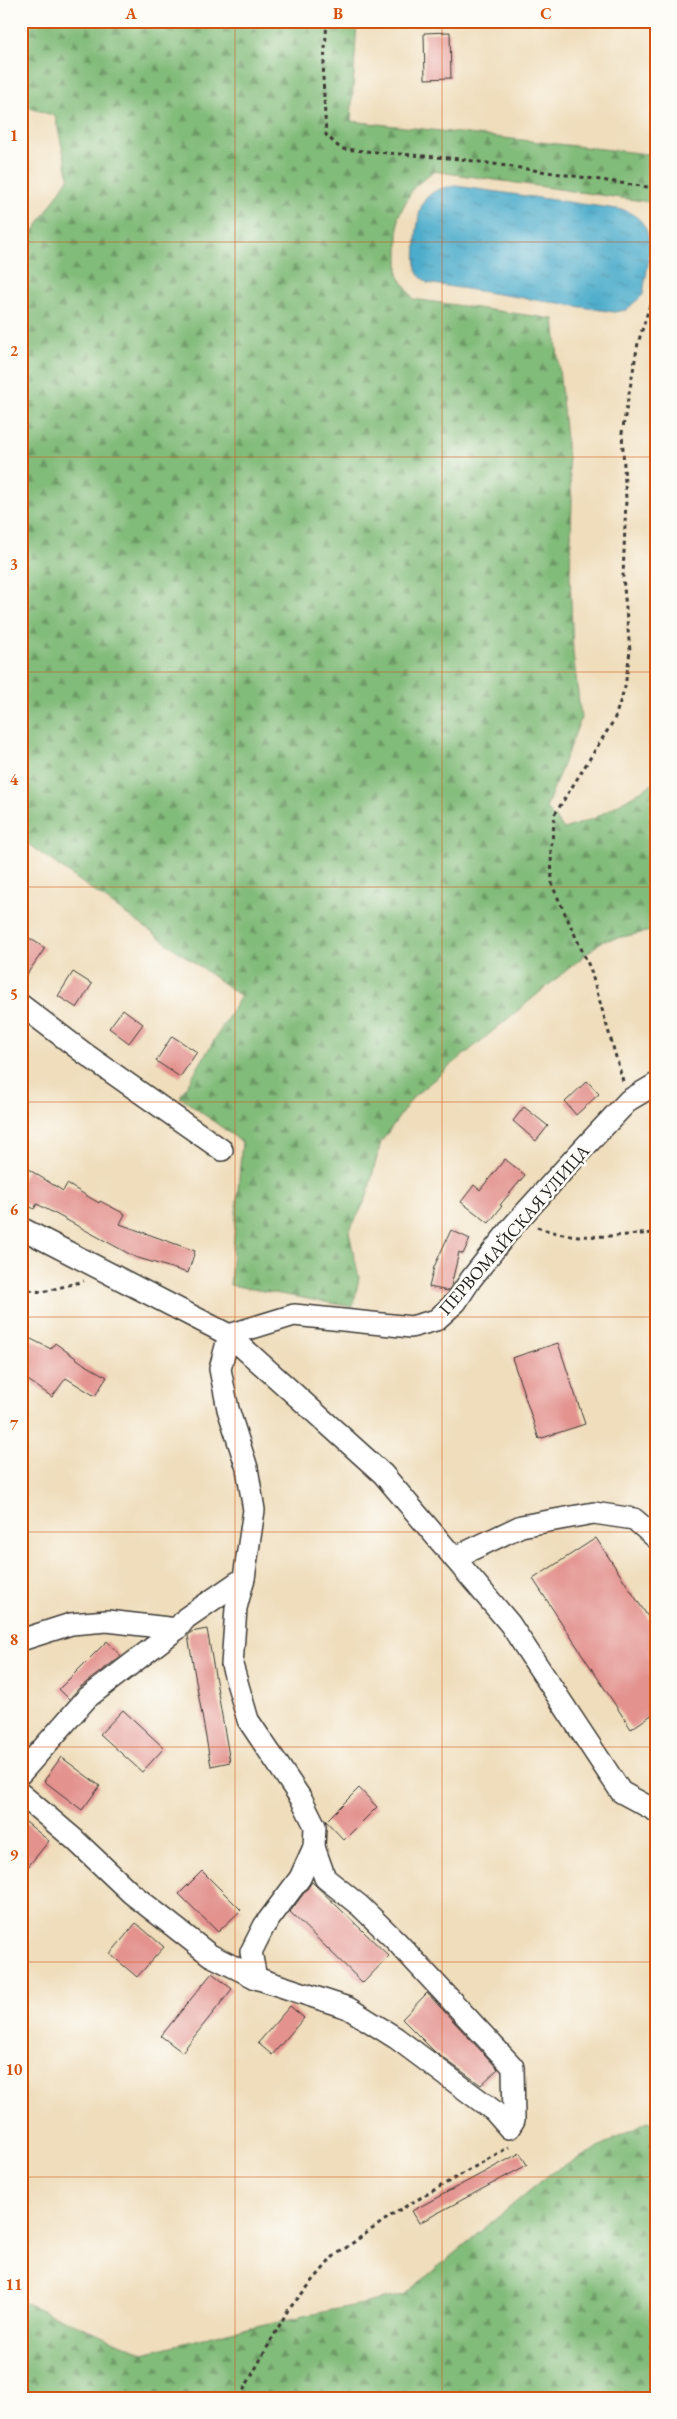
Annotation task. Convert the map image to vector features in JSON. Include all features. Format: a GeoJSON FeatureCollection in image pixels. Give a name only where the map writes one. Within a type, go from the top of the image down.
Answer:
{"type":"FeatureCollection","features":[{"type":"Feature","properties":{"kind":"street"},"geometry":{"type":"LineString","coordinates":[[21,1005],[84,1053],[222,1150]]}},
{"type":"Feature","properties":{"kind":"street","name":"ПЕРВОМАЙСКАЯ УЛИЦА"},"geometry":{"type":"LineString","coordinates":[[229,1335],[294,1315],[411,1327],[436,1320],[456,1302],[471,1279],[518,1220],[629,1100],[656,1084]]}},
{"type":"Feature","properties":{"kind":"street"},"geometry":{"type":"LineString","coordinates":[[21,1228],[229,1335],[383,1474],[510,1624],[620,1792],[656,1811]]}},
{"type":"Feature","properties":{"kind":"street"},"geometry":{"type":"LineString","coordinates":[[229,1335],[220,1370],[228,1409],[247,1468],[254,1510],[244,1578],[236,1608],[232,1665],[248,1720],[302,1800],[315,1826],[314,1847],[300,1878],[264,1926],[251,1952],[256,1978]]}},
{"type":"Feature","properties":{"kind":"street"},"geometry":{"type":"LineString","coordinates":[[454,1558],[521,1526],[594,1512],[634,1519],[656,1538]]}},
{"type":"Feature","properties":{"kind":"street"},"geometry":{"type":"LineString","coordinates":[[21,1773],[87,1698],[177,1629],[186,1618],[244,1578]]}},
{"type":"Feature","properties":{"kind":"street"},"geometry":{"type":"LineString","coordinates":[[21,1640],[71,1624],[107,1621],[177,1629]]}},
{"type":"Feature","properties":{"kind":"street"},"geometry":{"type":"LineString","coordinates":[[21,1794],[74,1839],[131,1893],[210,1955],[256,1978],[348,2008],[396,2038],[494,2111],[509,2128],[514,2120],[513,2067],[396,1941],[360,1906],[325,1878],[314,1847]]}},
{"type":"Feature","properties":{"kind":"path"},"geometry":{"type":"LineString","coordinates":[[327,21],[323,77],[326,135],[341,149],[460,159],[590,177],[654,188],[656,195]]}},
{"type":"Feature","properties":{"kind":"path"},"geometry":{"type":"LineString","coordinates":[[629,1100],[590,968],[552,885],[552,851],[555,814],[614,720],[625,686],[630,651],[623,577],[626,500],[622,433],[638,343],[656,286]]}},
{"type":"Feature","properties":{"kind":"path"},"geometry":{"type":"LineString","coordinates":[[518,1220],[549,1232],[583,1238],[656,1233]]}},
{"type":"Feature","properties":{"kind":"path"},"geometry":{"type":"LineString","coordinates":[[21,1289],[43,1292],[110,1274]]}},
{"type":"Feature","properties":{"kind":"path"},"geometry":{"type":"LineString","coordinates":[[244,2398],[244,2391],[288,2310],[333,2257],[396,2212],[515,2143],[509,2128]]}},
{"type":"Feature","properties":{"kind":"green space"},"geometry":{"type":"Polygon","coordinates":[[[21,21],[357,21],[351,121],[656,155],[656,203],[433,171],[413,188],[398,217],[398,275],[413,299],[554,319],[572,499],[570,575],[573,653],[581,718],[546,808],[564,829],[595,818],[656,782],[656,930],[602,941],[414,1096],[381,1142],[366,1199],[349,1232],[359,1278],[353,1307],[230,1285],[242,1142],[180,1097],[241,996],[21,839],[21,230],[34,231],[69,177],[55,116],[21,105],[21,21]]]}},
{"type":"Feature","properties":{"kind":"green space"},"geometry":{"type":"Polygon","coordinates":[[[647,2122],[656,2126],[656,2398],[21,2398],[21,2301],[144,2353],[228,2332],[404,2295],[551,2173],[647,2122]]]}},
{"type":"Feature","properties":{"kind":"water"},"geometry":{"type":"Polygon","coordinates":[[[456,186],[624,210],[636,216],[644,225],[648,235],[649,246],[643,295],[626,310],[614,312],[427,283],[418,273],[415,258],[416,237],[421,208],[433,192],[442,188],[456,186]]]}},
{"type":"Feature","properties":{"kind":"building"},"geometry":{"type":"Polygon","coordinates":[[[450,32],[451,78],[425,79],[424,33],[450,32]]]}},
{"type":"Feature","properties":{"kind":"building"},"geometry":{"type":"Polygon","coordinates":[[[26,936],[45,948],[21,983],[21,944],[26,936]]]}},
{"type":"Feature","properties":{"kind":"building"},"geometry":{"type":"Polygon","coordinates":[[[73,972],[92,984],[77,1008],[58,996],[73,972]]]}},
{"type":"Feature","properties":{"kind":"building"},"geometry":{"type":"Polygon","coordinates":[[[123,1009],[143,1024],[129,1043],[109,1028],[123,1009]]]}},
{"type":"Feature","properties":{"kind":"building"},"geometry":{"type":"Polygon","coordinates":[[[172,1036],[197,1052],[180,1077],[156,1061],[172,1036]]]}},
{"type":"Feature","properties":{"kind":"building"},"geometry":{"type":"Polygon","coordinates":[[[587,1081],[599,1094],[576,1115],[565,1102],[587,1081]]]}},
{"type":"Feature","properties":{"kind":"building"},"geometry":{"type":"Polygon","coordinates":[[[524,1107],[548,1126],[536,1141],[513,1121],[524,1107]]]}},
{"type":"Feature","properties":{"kind":"building"},"geometry":{"type":"Polygon","coordinates":[[[505,1159],[525,1175],[500,1205],[502,1206],[489,1223],[461,1202],[474,1185],[480,1190],[505,1159]]]}},
{"type":"Feature","properties":{"kind":"building"},"geometry":{"type":"Polygon","coordinates":[[[28,1169],[63,1191],[67,1184],[99,1203],[100,1201],[125,1214],[120,1224],[195,1251],[188,1273],[135,1257],[37,1204],[34,1209],[21,1201],[21,1180],[28,1169]]]}},
{"type":"Feature","properties":{"kind":"building"},"geometry":{"type":"Polygon","coordinates":[[[451,1230],[470,1239],[463,1254],[459,1252],[451,1286],[448,1291],[429,1287],[434,1267],[451,1230]]]}},
{"type":"Feature","properties":{"kind":"building"},"geometry":{"type":"Polygon","coordinates":[[[21,1334],[51,1349],[55,1343],[84,1364],[107,1377],[95,1396],[66,1378],[52,1397],[21,1375],[21,1334]]]}},
{"type":"Feature","properties":{"kind":"building"},"geometry":{"type":"Polygon","coordinates":[[[558,1343],[585,1424],[539,1439],[512,1358],[558,1343]]]}},
{"type":"Feature","properties":{"kind":"building"},"geometry":{"type":"Polygon","coordinates":[[[596,1538],[656,1629],[656,1712],[631,1729],[533,1579],[596,1538]]]}},
{"type":"Feature","properties":{"kind":"building"},"geometry":{"type":"Polygon","coordinates":[[[207,1629],[230,1762],[211,1766],[188,1636],[191,1632],[207,1629]]]}},
{"type":"Feature","properties":{"kind":"building"},"geometry":{"type":"Polygon","coordinates":[[[107,1641],[121,1656],[79,1688],[69,1699],[59,1689],[107,1641]]]}},
{"type":"Feature","properties":{"kind":"building"},"geometry":{"type":"Polygon","coordinates":[[[123,1710],[164,1748],[142,1772],[100,1734],[123,1710]]]}},
{"type":"Feature","properties":{"kind":"building"},"geometry":{"type":"Polygon","coordinates":[[[61,1757],[100,1786],[82,1810],[44,1781],[61,1757]]]}},
{"type":"Feature","properties":{"kind":"building"},"geometry":{"type":"Polygon","coordinates":[[[359,1788],[377,1807],[344,1840],[326,1821],[359,1788]]]}},
{"type":"Feature","properties":{"kind":"building"},"geometry":{"type":"Polygon","coordinates":[[[21,1818],[49,1841],[21,1875],[21,1818]]]}},
{"type":"Feature","properties":{"kind":"building"},"geometry":{"type":"Polygon","coordinates":[[[202,1871],[241,1910],[218,1932],[179,1894],[202,1871]]]}},
{"type":"Feature","properties":{"kind":"building"},"geometry":{"type":"Polygon","coordinates":[[[312,1882],[389,1956],[363,1983],[290,1912],[312,1882]]]}},
{"type":"Feature","properties":{"kind":"building"},"geometry":{"type":"Polygon","coordinates":[[[136,1923],[164,1947],[137,1977],[110,1954],[136,1923]]]}},
{"type":"Feature","properties":{"kind":"building"},"geometry":{"type":"Polygon","coordinates":[[[212,1973],[232,1989],[182,2052],[161,2036],[212,1973]]]}},
{"type":"Feature","properties":{"kind":"building"},"geometry":{"type":"Polygon","coordinates":[[[427,1993],[498,2069],[481,2085],[435,2052],[402,2019],[427,1993]]]}},
{"type":"Feature","properties":{"kind":"building"},"geometry":{"type":"Polygon","coordinates":[[[290,2006],[304,2018],[272,2055],[258,2043],[290,2006]]]}},
{"type":"Feature","properties":{"kind":"building"},"geometry":{"type":"Polygon","coordinates":[[[520,2153],[527,2165],[419,2223],[412,2211],[520,2153]]]}}]}
